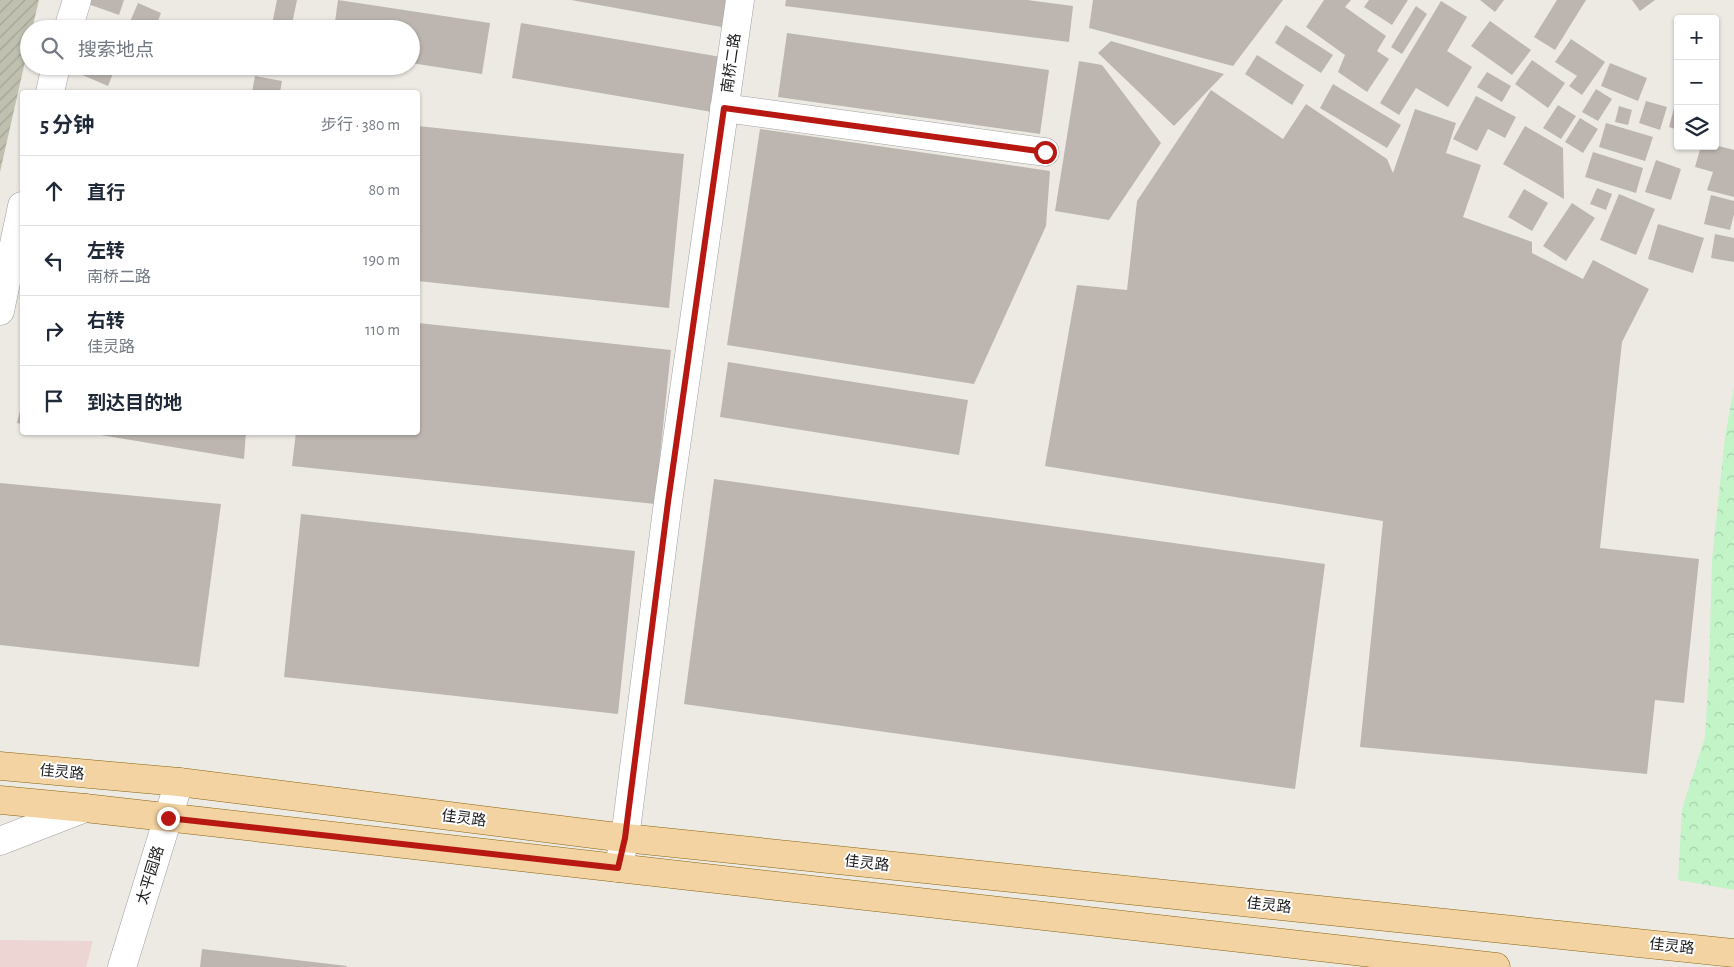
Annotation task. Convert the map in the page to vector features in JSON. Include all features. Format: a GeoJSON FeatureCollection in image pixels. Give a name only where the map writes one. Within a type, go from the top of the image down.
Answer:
{"type":"FeatureCollection","features":[{"type":"Feature","properties":{"kind":"main road","name":"佳灵路"},"geometry":{"type":"LineString","coordinates":[[0,766],[179,782],[625,838],[1734,953]]}},
{"type":"Feature","properties":{"kind":"main road"},"geometry":{"type":"LineString","coordinates":[[0,800],[1496,967]]}},
{"type":"Feature","properties":{"kind":"street"},"geometry":{"type":"LineString","coordinates":[[71,20],[77,0]]}},
{"type":"Feature","properties":{"kind":"street","name":"南桥二路"},"geometry":{"type":"LineString","coordinates":[[618,868],[625,838],[668,502],[740,0]]}},
{"type":"Feature","properties":{"kind":"street"},"geometry":{"type":"LineString","coordinates":[[50,90],[54,75]]}},
{"type":"Feature","properties":{"kind":"street"},"geometry":{"type":"LineString","coordinates":[[724,108],[1045,152]]}},
{"type":"Feature","properties":{"kind":"street"},"geometry":{"type":"LineString","coordinates":[[0,311],[20,216]]}},
{"type":"Feature","properties":{"kind":"street","name":"太平园路"},"geometry":{"type":"LineString","coordinates":[[122,967],[179,782]]}},
{"type":"Feature","properties":{"kind":"street"},"geometry":{"type":"LineString","coordinates":[[0,841],[85,808]]}},
{"type":"Feature","properties":{"kind":"shaded area"},"geometry":{"type":"Polygon","coordinates":[[[0,0],[39,0],[34,20],[20,20],[20,75],[22,75],[0,172],[0,0]]]}},
{"type":"Feature","properties":{"kind":"shaded area"},"geometry":{"type":"Polygon","coordinates":[[[0,940],[93,941],[86,967],[0,967],[0,940]]]}},
{"type":"Feature","properties":{"kind":"green space"},"geometry":{"type":"Polygon","coordinates":[[[1734,386],[1734,890],[1678,880],[1682,809],[1705,737],[1712,559],[1725,437],[1734,386]]]}},
{"type":"Feature","properties":{"kind":"building"},"geometry":{"type":"Polygon","coordinates":[[[89,0],[124,0],[119,15],[88,4],[89,0]]]}},
{"type":"Feature","properties":{"kind":"building"},"geometry":{"type":"Polygon","coordinates":[[[277,0],[297,0],[293,20],[273,20],[277,0]]]}},
{"type":"Feature","properties":{"kind":"building"},"geometry":{"type":"Polygon","coordinates":[[[338,0],[490,23],[482,74],[420,64],[420,20],[335,20],[338,0]]]}},
{"type":"Feature","properties":{"kind":"building"},"geometry":{"type":"Polygon","coordinates":[[[571,0],[732,0],[727,28],[571,0]]]}},
{"type":"Feature","properties":{"kind":"building"},"geometry":{"type":"Polygon","coordinates":[[[786,0],[1027,0],[1073,6],[1069,42],[785,6],[786,0]]]}},
{"type":"Feature","properties":{"kind":"building"},"geometry":{"type":"Polygon","coordinates":[[[1093,0],[1283,0],[1233,66],[1089,28],[1093,0]]]}},
{"type":"Feature","properties":{"kind":"building"},"geometry":{"type":"Polygon","coordinates":[[[1324,0],[1351,0],[1345,7],[1386,36],[1377,51],[1389,59],[1367,92],[1338,72],[1345,55],[1306,27],[1324,0]]]}},
{"type":"Feature","properties":{"kind":"building"},"geometry":{"type":"Polygon","coordinates":[[[1369,0],[1408,0],[1392,25],[1364,7],[1369,0]]]}},
{"type":"Feature","properties":{"kind":"building"},"geometry":{"type":"Polygon","coordinates":[[[1480,0],[1504,0],[1495,12],[1480,0]]]}},
{"type":"Feature","properties":{"kind":"building"},"geometry":{"type":"Polygon","coordinates":[[[1557,0],[1586,0],[1555,50],[1534,37],[1557,0]]]}},
{"type":"Feature","properties":{"kind":"building"},"geometry":{"type":"Polygon","coordinates":[[[1632,0],[1655,0],[1640,11],[1632,0]]]}},
{"type":"Feature","properties":{"kind":"building"},"geometry":{"type":"Polygon","coordinates":[[[1441,1],[1467,17],[1447,51],[1472,67],[1448,107],[1416,88],[1399,115],[1380,103],[1441,1]]]}},
{"type":"Feature","properties":{"kind":"building"},"geometry":{"type":"Polygon","coordinates":[[[138,3],[161,13],[158,20],[131,20],[138,3]]]}},
{"type":"Feature","properties":{"kind":"building"},"geometry":{"type":"Polygon","coordinates":[[[1416,6],[1427,14],[1402,54],[1391,47],[1416,6]]]}},
{"type":"Feature","properties":{"kind":"building"},"geometry":{"type":"Polygon","coordinates":[[[1490,21],[1531,50],[1512,75],[1471,46],[1490,21]]]}},
{"type":"Feature","properties":{"kind":"building"},"geometry":{"type":"Polygon","coordinates":[[[521,23],[721,57],[712,112],[512,78],[521,23]]]}},
{"type":"Feature","properties":{"kind":"building"},"geometry":{"type":"Polygon","coordinates":[[[1286,25],[1333,55],[1321,73],[1275,43],[1286,25]]]}},
{"type":"Feature","properties":{"kind":"building"},"geometry":{"type":"Polygon","coordinates":[[[787,33],[1049,70],[1040,134],[778,97],[787,33]]]}},
{"type":"Feature","properties":{"kind":"building"},"geometry":{"type":"Polygon","coordinates":[[[1571,39],[1605,62],[1582,95],[1569,86],[1577,76],[1555,62],[1571,39]]]}},
{"type":"Feature","properties":{"kind":"building"},"geometry":{"type":"Polygon","coordinates":[[[1111,41],[1224,74],[1174,126],[1098,53],[1111,41]]]}},
{"type":"Feature","properties":{"kind":"building"},"geometry":{"type":"Polygon","coordinates":[[[1257,55],[1304,85],[1292,105],[1245,74],[1257,55]]]}},
{"type":"Feature","properties":{"kind":"building"},"geometry":{"type":"Polygon","coordinates":[[[1532,60],[1565,83],[1548,108],[1515,84],[1532,60]]]}},
{"type":"Feature","properties":{"kind":"building"},"geometry":{"type":"Polygon","coordinates":[[[1079,61],[1102,65],[1161,143],[1109,220],[1055,211],[1079,61]]]}},
{"type":"Feature","properties":{"kind":"building"},"geometry":{"type":"Polygon","coordinates":[[[1610,63],[1647,78],[1638,101],[1601,86],[1610,63]]]}},
{"type":"Feature","properties":{"kind":"building"},"geometry":{"type":"Polygon","coordinates":[[[1487,72],[1511,86],[1502,102],[1477,87],[1487,72]]]}},
{"type":"Feature","properties":{"kind":"building"},"geometry":{"type":"Polygon","coordinates":[[[82,75],[112,75],[108,86],[82,75]]]}},
{"type":"Feature","properties":{"kind":"building"},"geometry":{"type":"Polygon","coordinates":[[[255,76],[282,81],[280,90],[252,90],[255,76]]]}},
{"type":"Feature","properties":{"kind":"building"},"geometry":{"type":"Polygon","coordinates":[[[1333,84],[1401,125],[1387,148],[1320,108],[1333,84]]]}},
{"type":"Feature","properties":{"kind":"building"},"geometry":{"type":"Polygon","coordinates":[[[1596,89],[1612,99],[1598,121],[1582,112],[1596,89]]]}},
{"type":"Feature","properties":{"kind":"building"},"geometry":{"type":"Polygon","coordinates":[[[1211,90],[1283,139],[1306,104],[1387,159],[1393,173],[1415,109],[1456,123],[1446,153],[1481,165],[1463,217],[1532,242],[1532,253],[1583,279],[1593,260],[1649,289],[1622,342],[1600,548],[1699,559],[1684,703],[1655,700],[1647,774],[1360,747],[1383,521],[1045,466],[1077,285],[1127,290],[1137,201],[1211,90]]]}},
{"type":"Feature","properties":{"kind":"building"},"geometry":{"type":"Polygon","coordinates":[[[1476,96],[1516,117],[1505,138],[1488,129],[1477,151],[1453,139],[1476,96]]]}},
{"type":"Feature","properties":{"kind":"building"},"geometry":{"type":"Polygon","coordinates":[[[1646,101],[1667,107],[1660,130],[1639,123],[1646,101]]]}},
{"type":"Feature","properties":{"kind":"building"},"geometry":{"type":"Polygon","coordinates":[[[1558,105],[1576,116],[1561,139],[1543,128],[1558,105]]]}},
{"type":"Feature","properties":{"kind":"building"},"geometry":{"type":"Polygon","coordinates":[[[1619,106],[1632,110],[1628,125],[1615,122],[1619,106]]]}},
{"type":"Feature","properties":{"kind":"building"},"geometry":{"type":"Polygon","coordinates":[[[1674,108],[1674,129],[1669,127],[1674,108]]]}},
{"type":"Feature","properties":{"kind":"building"},"geometry":{"type":"Polygon","coordinates":[[[1580,118],[1598,129],[1583,153],[1565,142],[1580,118]]]}},
{"type":"Feature","properties":{"kind":"building"},"geometry":{"type":"Polygon","coordinates":[[[1606,123],[1653,137],[1645,161],[1599,147],[1606,123]]]}},
{"type":"Feature","properties":{"kind":"building"},"geometry":{"type":"Polygon","coordinates":[[[420,126],[684,154],[669,308],[420,281],[420,126]]]}},
{"type":"Feature","properties":{"kind":"building"},"geometry":{"type":"Polygon","coordinates":[[[1525,126],[1563,148],[1564,199],[1503,164],[1525,126]]]}},
{"type":"Feature","properties":{"kind":"building"},"geometry":{"type":"Polygon","coordinates":[[[760,129],[1050,171],[1046,226],[974,384],[727,345],[760,129]]]}},
{"type":"Feature","properties":{"kind":"building"},"geometry":{"type":"Polygon","coordinates":[[[1719,146],[1734,150],[1734,197],[1707,190],[1713,172],[1695,167],[1700,150],[1719,150],[1719,146]]]}},
{"type":"Feature","properties":{"kind":"building"},"geometry":{"type":"Polygon","coordinates":[[[1593,152],[1643,168],[1636,193],[1585,177],[1593,152]]]}},
{"type":"Feature","properties":{"kind":"building"},"geometry":{"type":"Polygon","coordinates":[[[1656,160],[1681,169],[1671,200],[1645,192],[1656,160]]]}},
{"type":"Feature","properties":{"kind":"building"},"geometry":{"type":"Polygon","coordinates":[[[1597,188],[1612,194],[1606,210],[1590,204],[1597,188]]]}},
{"type":"Feature","properties":{"kind":"building"},"geometry":{"type":"Polygon","coordinates":[[[1524,189],[1548,203],[1532,231],[1508,217],[1524,189]]]}},
{"type":"Feature","properties":{"kind":"building"},"geometry":{"type":"Polygon","coordinates":[[[1619,194],[1655,209],[1636,255],[1600,240],[1619,194]]]}},
{"type":"Feature","properties":{"kind":"building"},"geometry":{"type":"Polygon","coordinates":[[[1711,195],[1734,201],[1734,214],[1730,230],[1704,224],[1711,195]]]}},
{"type":"Feature","properties":{"kind":"building"},"geometry":{"type":"Polygon","coordinates":[[[1572,203],[1595,218],[1566,261],[1543,246],[1572,203]]]}},
{"type":"Feature","properties":{"kind":"building"},"geometry":{"type":"Polygon","coordinates":[[[1658,224],[1704,238],[1693,273],[1648,259],[1658,224]]]}},
{"type":"Feature","properties":{"kind":"building"},"geometry":{"type":"Polygon","coordinates":[[[1715,234],[1734,238],[1734,262],[1711,258],[1715,234]]]}},
{"type":"Feature","properties":{"kind":"building"},"geometry":{"type":"Polygon","coordinates":[[[420,323],[671,350],[655,504],[292,466],[296,435],[420,435],[420,323]]]}},
{"type":"Feature","properties":{"kind":"building"},"geometry":{"type":"Polygon","coordinates":[[[728,362],[968,400],[959,455],[720,417],[728,362]]]}},
{"type":"Feature","properties":{"kind":"building"},"geometry":{"type":"Polygon","coordinates":[[[20,411],[20,424],[17,423],[20,411]]]}},
{"type":"Feature","properties":{"kind":"building"},"geometry":{"type":"Polygon","coordinates":[[[101,435],[246,435],[244,459],[101,435]]]}},
{"type":"Feature","properties":{"kind":"building"},"geometry":{"type":"Polygon","coordinates":[[[714,479],[1325,564],[1295,789],[684,704],[714,479]]]}},
{"type":"Feature","properties":{"kind":"building"},"geometry":{"type":"Polygon","coordinates":[[[0,483],[221,504],[199,667],[0,645],[0,483]]]}},
{"type":"Feature","properties":{"kind":"building"},"geometry":{"type":"Polygon","coordinates":[[[301,514],[635,551],[618,714],[284,677],[301,514]]]}},
{"type":"Feature","properties":{"kind":"building"},"geometry":{"type":"Polygon","coordinates":[[[202,949],[347,966],[200,967],[202,949]]]}},
{"type":"Feature","properties":{"kind":"route"},"geometry":{"type":"LineString","coordinates":[[168,818],[618,868],[625,838],[668,502],[724,108],[1045,152]]}}]}
